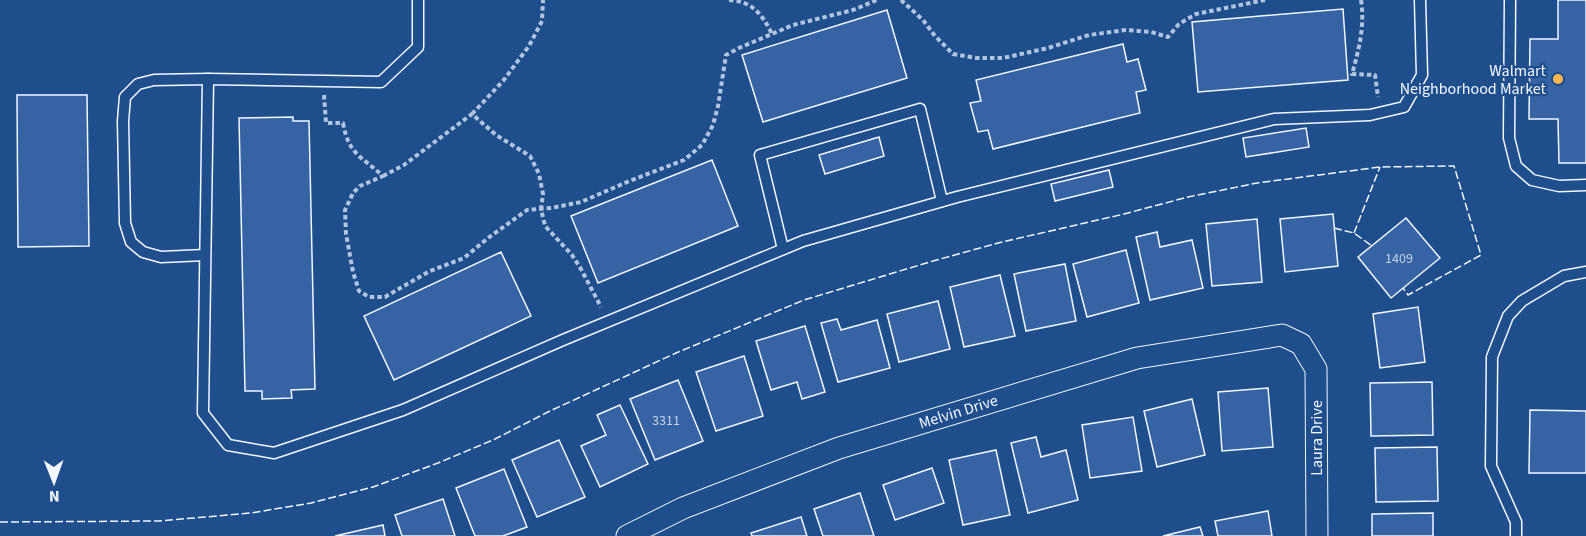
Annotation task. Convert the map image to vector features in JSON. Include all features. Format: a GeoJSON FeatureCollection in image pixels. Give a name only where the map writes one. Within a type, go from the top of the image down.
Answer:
{"type":"FeatureCollection","features":[{"type":"Feature","properties":{"kind":"street","name":"Melvin Drive"},"geometry":{"type":"LineString","coordinates":[[627,536],[683,508],[839,448],[1137,357],[1282,335],[1301,344]]}},
{"type":"Feature","properties":{"kind":"street","name":"Laura Drive"},"geometry":{"type":"LineString","coordinates":[[1301,344],[1316,369],[1317,536]]}},
{"type":"Feature","properties":{"kind":"lane"},"geometry":{"type":"LineString","coordinates":[[205,255],[161,257],[143,252],[131,242],[125,223],[123,121],[125,97],[138,84],[154,80],[381,82],[418,47],[418,0]]}},
{"type":"Feature","properties":{"kind":"lane"},"geometry":{"type":"LineString","coordinates":[[208,79],[203,413],[228,445],[274,453],[404,410],[608,321],[803,241],[942,201],[1274,118],[1370,115],[1404,107],[1422,75],[1420,0]]}},
{"type":"Feature","properties":{"kind":"lane"},"geometry":{"type":"LineString","coordinates":[[1510,0],[1509,138],[1516,166],[1532,180],[1559,186],[1586,185]]}},
{"type":"Feature","properties":{"kind":"lane"},"geometry":{"type":"LineString","coordinates":[[783,249],[760,155],[920,109],[942,201]]}},
{"type":"Feature","properties":{"kind":"lane"},"geometry":{"type":"LineString","coordinates":[[1516,536],[1516,522],[1491,466],[1492,357],[1508,316],[1522,301],[1564,276],[1586,272]]}},
{"type":"Feature","properties":{"kind":"path"},"geometry":{"type":"LineString","coordinates":[[543,0],[542,21],[529,46],[503,81],[472,114],[404,165],[360,186],[353,194],[345,210],[346,234],[359,291],[369,297],[385,297],[430,271],[464,258],[527,210],[581,202],[684,160],[702,145],[713,125],[726,55],[793,26],[853,10],[877,0]]}},
{"type":"Feature","properties":{"kind":"path"},"geometry":{"type":"LineString","coordinates":[[729,0],[739,0],[755,8],[765,20],[772,34]]}},
{"type":"Feature","properties":{"kind":"path"},"geometry":{"type":"LineString","coordinates":[[901,0],[923,20],[953,54],[977,58],[1003,58],[1048,48],[1089,35],[1126,30],[1151,32],[1168,37],[1179,24],[1196,14],[1265,0]]}},
{"type":"Feature","properties":{"kind":"path"},"geometry":{"type":"LineString","coordinates":[[1361,0],[1363,14],[1361,42],[1352,74],[1375,75],[1380,112]]}},
{"type":"Feature","properties":{"kind":"path"},"geometry":{"type":"LineString","coordinates":[[324,81],[326,123],[343,123],[346,140],[357,155],[382,176]]}},
{"type":"Feature","properties":{"kind":"path"},"geometry":{"type":"LineString","coordinates":[[472,114],[496,135],[530,156],[543,194],[541,209],[545,226],[572,255],[608,321]]}},
{"type":"Feature","properties":{"kind":"building","name":"Walmart Neighborhood Market"},"geometry":{"type":"Polygon","coordinates":[[[1558,0],[1586,0],[1586,163],[1559,163],[1558,119],[1529,119],[1530,39],[1558,39],[1558,0]]]}},
{"type":"Feature","properties":{"kind":"building"},"geometry":{"type":"Polygon","coordinates":[[[1343,9],[1348,80],[1198,92],[1192,22],[1343,9]]]}},
{"type":"Feature","properties":{"kind":"building"},"geometry":{"type":"Polygon","coordinates":[[[887,10],[907,78],[763,122],[742,55],[887,10]]]}},
{"type":"Feature","properties":{"kind":"building"},"geometry":{"type":"Polygon","coordinates":[[[1123,44],[1127,62],[1138,59],[1146,90],[1136,92],[1140,113],[993,149],[988,130],[978,132],[970,103],[981,101],[976,80],[1123,44]]]}},
{"type":"Feature","properties":{"kind":"building"},"geometry":{"type":"Polygon","coordinates":[[[17,95],[87,95],[89,246],[18,247],[17,95]]]}},
{"type":"Feature","properties":{"kind":"building"},"geometry":{"type":"Polygon","coordinates":[[[293,117],[293,121],[309,121],[315,389],[291,390],[292,398],[262,399],[262,391],[245,391],[239,118],[293,117]]]}},
{"type":"Feature","properties":{"kind":"building"},"geometry":{"type":"Polygon","coordinates":[[[1306,128],[1309,147],[1246,157],[1243,138],[1306,128]]]}},
{"type":"Feature","properties":{"kind":"building"},"geometry":{"type":"Polygon","coordinates":[[[879,137],[884,156],[825,174],[819,155],[879,137]]]}},
{"type":"Feature","properties":{"kind":"building"},"geometry":{"type":"Polygon","coordinates":[[[712,160],[738,226],[598,283],[571,216],[712,160]]]}},
{"type":"Feature","properties":{"kind":"building"},"geometry":{"type":"Polygon","coordinates":[[[1109,170],[1113,187],[1055,201],[1051,184],[1109,170]]]}},
{"type":"Feature","properties":{"kind":"building"},"geometry":{"type":"Polygon","coordinates":[[[1333,214],[1338,266],[1285,272],[1280,219],[1333,214]]]}},
{"type":"Feature","properties":{"kind":"building"},"geometry":{"type":"Polygon","coordinates":[[[1406,218],[1440,258],[1391,298],[1358,257],[1406,218]]]}},
{"type":"Feature","properties":{"kind":"building"},"geometry":{"type":"Polygon","coordinates":[[[1257,219],[1262,282],[1212,286],[1206,224],[1257,219]]]}},
{"type":"Feature","properties":{"kind":"building"},"geometry":{"type":"Polygon","coordinates":[[[1157,232],[1160,247],[1192,240],[1203,288],[1150,300],[1136,237],[1157,232]]]}},
{"type":"Feature","properties":{"kind":"building"},"geometry":{"type":"Polygon","coordinates":[[[1126,250],[1139,303],[1087,317],[1073,264],[1126,250]]]}},
{"type":"Feature","properties":{"kind":"building"},"geometry":{"type":"Polygon","coordinates":[[[501,252],[531,316],[394,380],[364,316],[501,252]]]}},
{"type":"Feature","properties":{"kind":"building"},"geometry":{"type":"Polygon","coordinates":[[[1065,264],[1076,321],[1026,331],[1014,274],[1065,264]]]}},
{"type":"Feature","properties":{"kind":"building"},"geometry":{"type":"Polygon","coordinates":[[[1000,275],[1015,336],[964,347],[950,287],[1000,275]]]}},
{"type":"Feature","properties":{"kind":"building"},"geometry":{"type":"Polygon","coordinates":[[[938,301],[950,349],[899,362],[887,314],[938,301]]]}},
{"type":"Feature","properties":{"kind":"building"},"geometry":{"type":"Polygon","coordinates":[[[1418,307],[1425,362],[1380,368],[1373,314],[1418,307]]]}},
{"type":"Feature","properties":{"kind":"building"},"geometry":{"type":"Polygon","coordinates":[[[837,319],[841,330],[877,320],[890,368],[838,382],[821,323],[837,319]]]}},
{"type":"Feature","properties":{"kind":"building"},"geometry":{"type":"Polygon","coordinates":[[[805,326],[825,392],[802,399],[797,382],[771,390],[756,341],[805,326]]]}},
{"type":"Feature","properties":{"kind":"building"},"geometry":{"type":"Polygon","coordinates":[[[744,356],[763,416],[716,431],[696,372],[744,356]]]}},
{"type":"Feature","properties":{"kind":"building"},"geometry":{"type":"Polygon","coordinates":[[[678,380],[703,441],[655,460],[630,399],[678,380]]]}},
{"type":"Feature","properties":{"kind":"building"},"geometry":{"type":"Polygon","coordinates":[[[1432,382],[1433,435],[1371,436],[1370,383],[1432,382]]]}},
{"type":"Feature","properties":{"kind":"building"},"geometry":{"type":"Polygon","coordinates":[[[1268,388],[1273,447],[1222,451],[1218,392],[1268,388]]]}},
{"type":"Feature","properties":{"kind":"building"},"geometry":{"type":"Polygon","coordinates":[[[1192,399],[1205,455],[1157,467],[1144,411],[1192,399]]]}},
{"type":"Feature","properties":{"kind":"building"},"geometry":{"type":"Polygon","coordinates":[[[620,405],[648,464],[600,487],[581,446],[606,435],[597,415],[620,405]]]}},
{"type":"Feature","properties":{"kind":"building"},"geometry":{"type":"Polygon","coordinates":[[[1530,410],[1586,411],[1586,473],[1529,473],[1530,410]]]}},
{"type":"Feature","properties":{"kind":"building"},"geometry":{"type":"Polygon","coordinates":[[[1133,417],[1142,471],[1090,478],[1082,425],[1133,417]]]}},
{"type":"Feature","properties":{"kind":"building"},"geometry":{"type":"Polygon","coordinates":[[[1036,437],[1041,457],[1066,450],[1078,500],[1028,513],[1011,443],[1036,437]]]}},
{"type":"Feature","properties":{"kind":"building"},"geometry":{"type":"Polygon","coordinates":[[[559,440],[585,497],[537,517],[512,460],[559,440]]]}},
{"type":"Feature","properties":{"kind":"building"},"geometry":{"type":"Polygon","coordinates":[[[1437,447],[1438,501],[1376,502],[1375,448],[1437,447]]]}},
{"type":"Feature","properties":{"kind":"building"},"geometry":{"type":"Polygon","coordinates":[[[996,450],[1010,515],[963,525],[949,460],[996,450]]]}},
{"type":"Feature","properties":{"kind":"building"},"geometry":{"type":"Polygon","coordinates":[[[932,468],[944,503],[895,520],[883,485],[932,468]]]}},
{"type":"Feature","properties":{"kind":"building"},"geometry":{"type":"Polygon","coordinates":[[[504,469],[527,527],[503,536],[475,536],[456,488],[504,469]]]}},
{"type":"Feature","properties":{"kind":"building"},"geometry":{"type":"Polygon","coordinates":[[[860,493],[874,536],[823,536],[814,509],[860,493]]]}},
{"type":"Feature","properties":{"kind":"building"},"geometry":{"type":"Polygon","coordinates":[[[443,499],[455,536],[402,536],[395,515],[443,499]]]}},
{"type":"Feature","properties":{"kind":"building"},"geometry":{"type":"Polygon","coordinates":[[[1268,511],[1272,536],[1218,536],[1215,521],[1268,511]]]}},
{"type":"Feature","properties":{"kind":"building"},"geometry":{"type":"Polygon","coordinates":[[[1433,513],[1433,536],[1372,536],[1372,514],[1433,513]]]}},
{"type":"Feature","properties":{"kind":"building"},"geometry":{"type":"Polygon","coordinates":[[[801,517],[807,536],[752,536],[751,533],[801,517]]]}},
{"type":"Feature","properties":{"kind":"building"},"geometry":{"type":"Polygon","coordinates":[[[383,525],[385,536],[335,536],[383,525]]]}},
{"type":"Feature","properties":{"kind":"building"},"geometry":{"type":"Polygon","coordinates":[[[1200,527],[1203,536],[1163,536],[1200,527]]]}},
{"type":"Feature","properties":{"kind":"fence"},"geometry":{"type":"LineString","coordinates":[[0,522],[159,521],[251,513],[311,503],[373,487],[438,463],[493,440],[676,353],[804,300],[933,261],[1188,197],[1257,183],[1380,167],[1454,166],[1481,255],[1408,295],[1403,288]]}},
{"type":"Feature","properties":{"kind":"fence"},"geometry":{"type":"LineString","coordinates":[[1354,233],[1380,167]]}},
{"type":"Feature","properties":{"kind":"fence"},"geometry":{"type":"LineString","coordinates":[[1334,228],[1354,233],[1372,246]]}},
{"type":"Feature","properties":{"kind":"place","name":"Walmart Neighborhood Market"},"geometry":{"type":"Point","coordinates":[1558,79]}}]}
